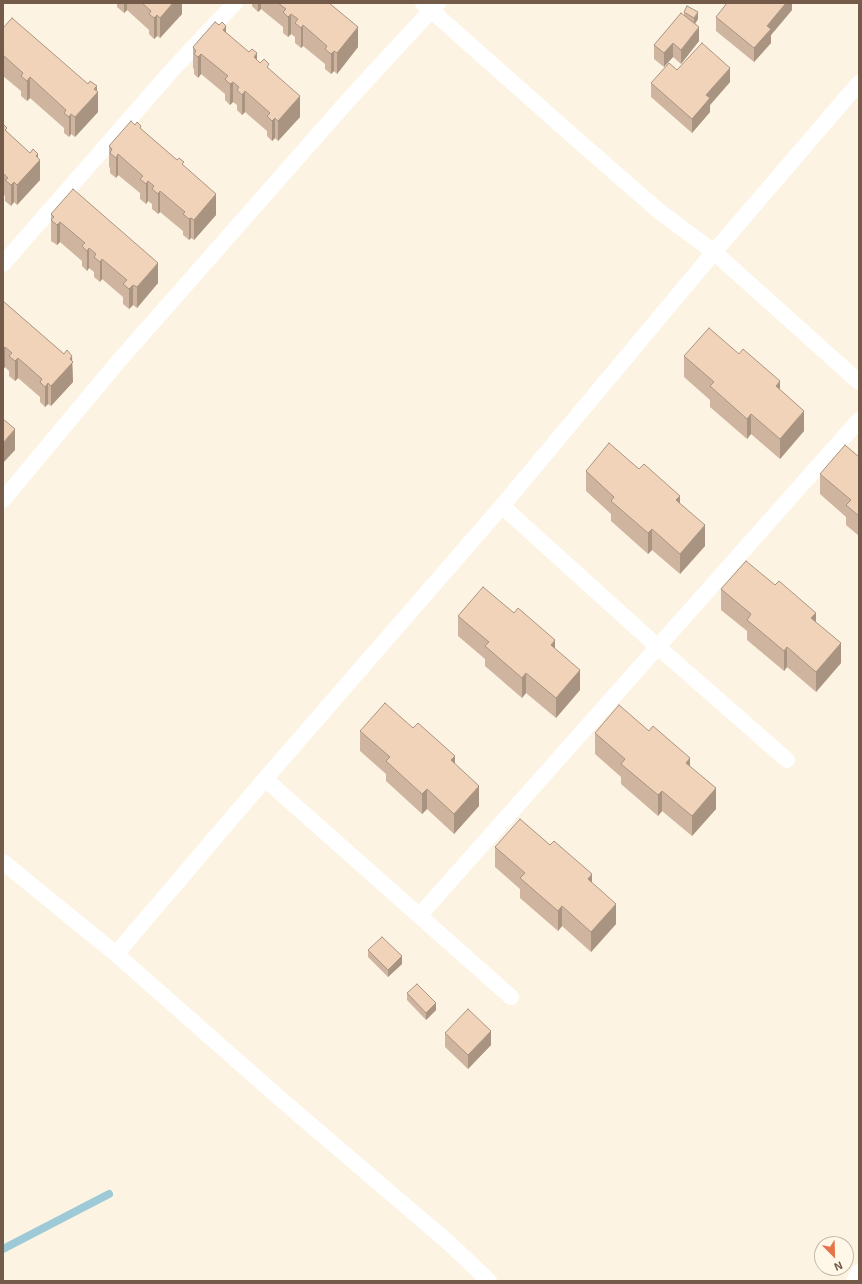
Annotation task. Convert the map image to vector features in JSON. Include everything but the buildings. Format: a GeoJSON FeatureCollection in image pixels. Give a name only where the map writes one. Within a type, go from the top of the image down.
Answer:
{"type":"FeatureCollection","features":[{"type":"Feature","properties":{"kind":"lane"},"geometry":{"type":"LineString","coordinates":[[3,264],[173,69],[235,3]]}},
{"type":"Feature","properties":{"kind":"lane"},"geometry":{"type":"LineString","coordinates":[[3,500],[117,363],[431,5],[574,137],[660,212],[714,252],[859,382]]}},
{"type":"Feature","properties":{"kind":"lane"},"geometry":{"type":"LineString","coordinates":[[116,954],[265,779],[502,506],[714,252],[859,83]]}},
{"type":"Feature","properties":{"kind":"lane"},"geometry":{"type":"LineString","coordinates":[[419,916],[859,420]]}},
{"type":"Feature","properties":{"kind":"lane"},"geometry":{"type":"LineString","coordinates":[[502,506],[658,647],[787,760]]}},
{"type":"Feature","properties":{"kind":"lane"},"geometry":{"type":"LineString","coordinates":[[265,779],[511,997]]}},
{"type":"Feature","properties":{"kind":"lane"},"geometry":{"type":"LineString","coordinates":[[3,862],[116,954],[284,1102],[449,1243],[489,1281]]}},
{"type":"Feature","properties":{"kind":"lane"},"geometry":{"type":"LineString","coordinates":[[854,1281],[859,1272]]}},
{"type":"Feature","properties":{"kind":"waterway"},"geometry":{"type":"LineString","coordinates":[[3,1249],[109,1194]]}}]}
